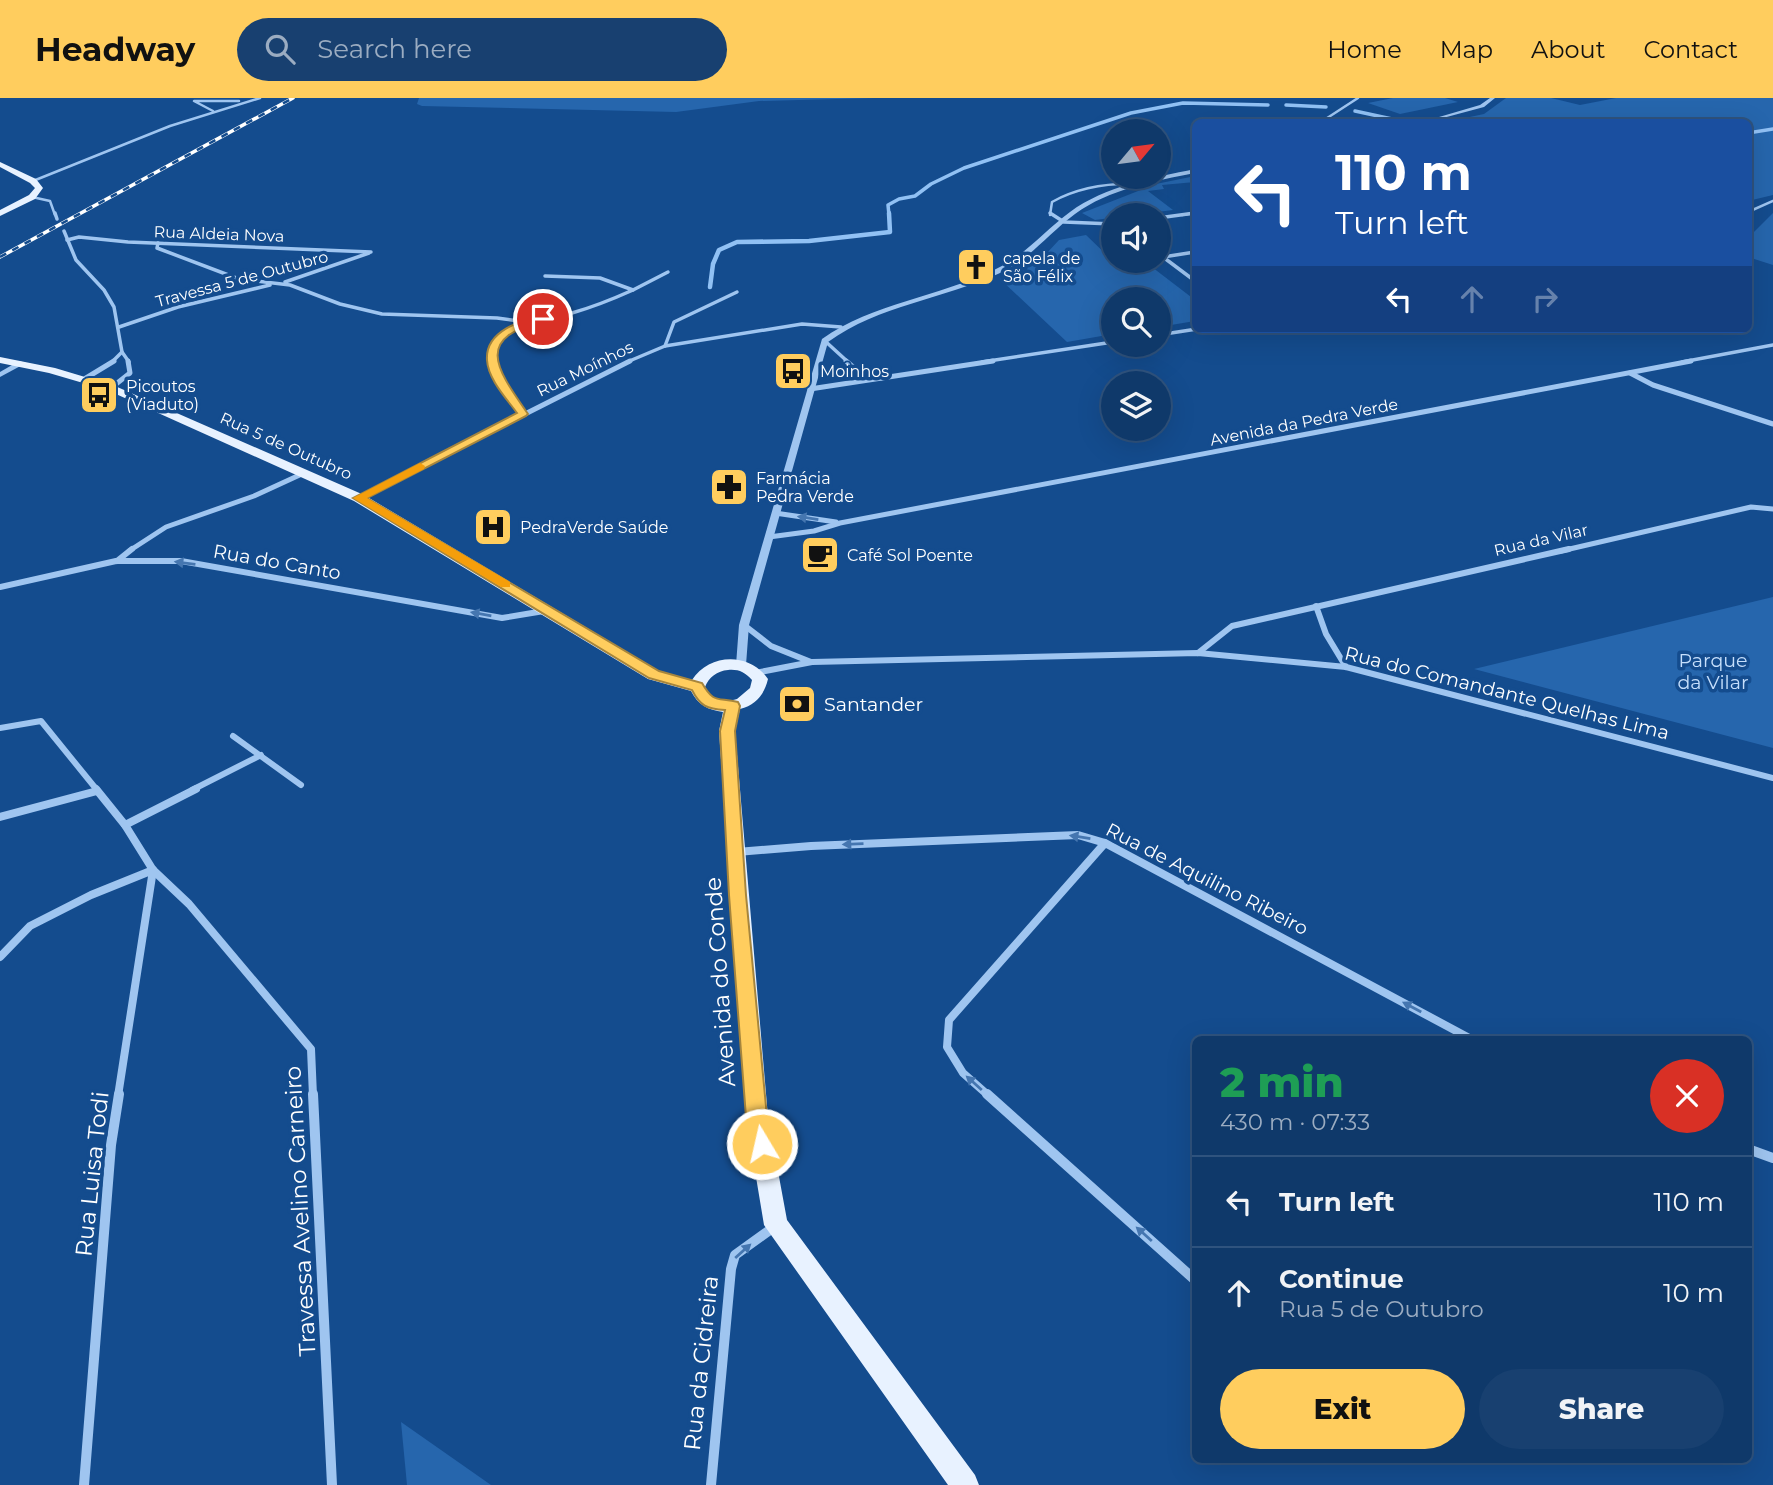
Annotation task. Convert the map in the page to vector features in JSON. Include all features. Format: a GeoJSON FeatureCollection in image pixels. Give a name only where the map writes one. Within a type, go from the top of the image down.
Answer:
{"type":"FeatureCollection","features":[{"type":"Feature","properties":{"kind":"main road"},"geometry":{"type":"LineString","coordinates":[[0,164],[39,185],[39,191],[32,197],[0,213]]}},
{"type":"Feature","properties":{"kind":"main road","name":"Rua 5 de Outubro"},"geometry":{"type":"LineString","coordinates":[[0,360],[86,378],[359,498],[654,675],[697,687]]}},
{"type":"Feature","properties":{"kind":"main road"},"geometry":{"type":"LineString","coordinates":[[713,668],[748,669],[760,679],[757,692],[743,703],[733,706],[712,704],[704,700],[697,687],[699,680],[713,668]]}},
{"type":"Feature","properties":{"kind":"main road","name":"Avenida do Conde"},"geometry":{"type":"LineString","coordinates":[[733,706],[727,731],[737,895],[757,1117],[776,1225],[965,1485]]}},
{"type":"Feature","properties":{"kind":"street"},"geometry":{"type":"LineString","coordinates":[[33,181],[213,111],[260,98]]}},
{"type":"Feature","properties":{"kind":"street"},"geometry":{"type":"LineString","coordinates":[[1326,119],[1358,98]]}},
{"type":"Feature","properties":{"kind":"street"},"geometry":{"type":"LineString","coordinates":[[1436,119],[1469,111],[1493,98]]}},
{"type":"Feature","properties":{"kind":"street"},"geometry":{"type":"LineString","coordinates":[[213,111],[194,101],[208,99],[246,102]]}},
{"type":"Feature","properties":{"kind":"street"},"geometry":{"type":"LineString","coordinates":[[1171,176],[1192,172]]}},
{"type":"Feature","properties":{"kind":"street"},"geometry":{"type":"LineString","coordinates":[[1101,187],[1063,195],[1052,202],[1049,215],[1064,222],[1101,224]]}},
{"type":"Feature","properties":{"kind":"street"},"geometry":{"type":"LineString","coordinates":[[748,669],[744,625],[825,341],[841,327],[864,316],[925,300],[968,284],[1018,260],[1077,209],[1126,189]]}},
{"type":"Feature","properties":{"kind":"street"},"geometry":{"type":"LineString","coordinates":[[32,197],[50,201],[57,219]]}},
{"type":"Feature","properties":{"kind":"street"},"geometry":{"type":"LineString","coordinates":[[1752,210],[1773,201]]}},
{"type":"Feature","properties":{"kind":"street"},"geometry":{"type":"LineString","coordinates":[[1171,216],[1192,213]]}},
{"type":"Feature","properties":{"kind":"street"},"geometry":{"type":"LineString","coordinates":[[64,231],[76,260],[104,290],[114,307],[122,352],[128,358],[130,373],[111,388]]}},
{"type":"Feature","properties":{"kind":"street","name":"Rua Aldeia Nova"},"geometry":{"type":"LineString","coordinates":[[67,240],[79,237],[372,252]]}},
{"type":"Feature","properties":{"kind":"street"},"geometry":{"type":"LineString","coordinates":[[158,243],[157,248],[239,279],[290,285],[340,304],[382,314],[497,318],[525,323]]}},
{"type":"Feature","properties":{"kind":"street","name":"Travessa 5 de Outubro"},"geometry":{"type":"LineString","coordinates":[[119,327],[209,299],[276,284],[355,260],[372,252]]}},
{"type":"Feature","properties":{"kind":"street"},"geometry":{"type":"LineString","coordinates":[[1192,252],[1163,257],[1192,279]]}},
{"type":"Feature","properties":{"kind":"street"},"geometry":{"type":"LineString","coordinates":[[523,414],[508,396],[491,362],[493,349],[502,336],[525,323],[603,304],[668,272]]}},
{"type":"Feature","properties":{"kind":"street"},"geometry":{"type":"LineString","coordinates":[[545,276],[600,278],[633,290]]}},
{"type":"Feature","properties":{"kind":"street"},"geometry":{"type":"LineString","coordinates":[[665,346],[674,322],[737,292]]}},
{"type":"Feature","properties":{"kind":"street","name":"Rua Moínhos"},"geometry":{"type":"LineString","coordinates":[[359,498],[639,356],[665,346],[802,324],[841,327]]}},
{"type":"Feature","properties":{"kind":"street"},"geometry":{"type":"LineString","coordinates":[[1171,333],[1192,330]]}},
{"type":"Feature","properties":{"kind":"street"},"geometry":{"type":"LineString","coordinates":[[825,341],[853,367],[885,379]]}},
{"type":"Feature","properties":{"kind":"street"},"geometry":{"type":"LineString","coordinates":[[810,389],[1101,344]]}},
{"type":"Feature","properties":{"kind":"street","name":"Avenida da Pedra Verde"},"geometry":{"type":"LineString","coordinates":[[769,537],[814,531],[840,523],[1773,345]]}},
{"type":"Feature","properties":{"kind":"street"},"geometry":{"type":"LineString","coordinates":[[86,378],[109,366],[122,352]]}},
{"type":"Feature","properties":{"kind":"street"},"geometry":{"type":"LineString","coordinates":[[0,375],[22,363]]}},
{"type":"Feature","properties":{"kind":"street"},"geometry":{"type":"LineString","coordinates":[[1629,372],[1653,385],[1773,425]]}},
{"type":"Feature","properties":{"kind":"street"},"geometry":{"type":"LineString","coordinates":[[116,561],[135,544],[163,526],[253,496],[304,473]]}},
{"type":"Feature","properties":{"kind":"street","name":"Rua da Vilar"},"geometry":{"type":"LineString","coordinates":[[1198,653],[1232,625],[1752,507],[1773,509]]}},
{"type":"Feature","properties":{"kind":"street","name":"Avenida da Pedra Verde"},"geometry":{"type":"LineString","coordinates":[[775,513],[840,523]]}},
{"type":"Feature","properties":{"kind":"street","name":"Rua do Canto"},"geometry":{"type":"LineString","coordinates":[[0,587],[116,561],[181,561],[502,618],[549,610]]}},
{"type":"Feature","properties":{"kind":"street"},"geometry":{"type":"LineString","coordinates":[[1316,606],[1326,634],[1346,667]]}},
{"type":"Feature","properties":{"kind":"street","name":"Rua do Comandante Quelhas Lima"},"geometry":{"type":"LineString","coordinates":[[744,625],[771,646],[811,662]]}},
{"type":"Feature","properties":{"kind":"street","name":"Rua do Comandante Quelhas Lima"},"geometry":{"type":"LineString","coordinates":[[748,669],[811,662],[1198,653],[1346,667],[1773,778]]}},
{"type":"Feature","properties":{"kind":"street","name":"Travessa Avelino Carneiro"},"geometry":{"type":"LineString","coordinates":[[0,728],[41,721],[125,825],[153,870],[188,904],[312,1049],[332,1485]]}},
{"type":"Feature","properties":{"kind":"street"},"geometry":{"type":"LineString","coordinates":[[233,736],[301,785]]}},
{"type":"Feature","properties":{"kind":"street"},"geometry":{"type":"LineString","coordinates":[[125,825],[261,755]]}},
{"type":"Feature","properties":{"kind":"street"},"geometry":{"type":"LineString","coordinates":[[0,817],[97,791]]}},
{"type":"Feature","properties":{"kind":"street","name":"Rua de Aquilino Ribeiro"},"geometry":{"type":"LineString","coordinates":[[736,852],[811,846],[1078,835],[1105,843],[1466,1036]]}},
{"type":"Feature","properties":{"kind":"street"},"geometry":{"type":"LineString","coordinates":[[1105,843],[949,1020],[947,1046],[963,1073],[1192,1277]]}},
{"type":"Feature","properties":{"kind":"street"},"geometry":{"type":"LineString","coordinates":[[0,957],[30,926],[91,895],[153,870]]}},
{"type":"Feature","properties":{"kind":"street","name":"Rua Luisa Todi"},"geometry":{"type":"LineString","coordinates":[[84,1485],[111,1145],[153,870]]}},
{"type":"Feature","properties":{"kind":"street"},"geometry":{"type":"LineString","coordinates":[[1752,1150],[1773,1158]]}},
{"type":"Feature","properties":{"kind":"street","name":"Rua da Cidreira"},"geometry":{"type":"LineString","coordinates":[[711,1485],[731,1269],[735,1255],[776,1225]]}},
{"type":"Feature","properties":{"kind":"green space"},"geometry":{"type":"Polygon","coordinates":[[[419,98],[875,98],[759,101],[676,112],[422,106],[417,104],[419,98]]]}},
{"type":"Feature","properties":{"kind":"green space"},"geometry":{"type":"Polygon","coordinates":[[[1393,98],[1445,98],[1458,102],[1400,114],[1368,103],[1393,98]]]}},
{"type":"Feature","properties":{"kind":"green space"},"geometry":{"type":"Polygon","coordinates":[[[1506,98],[1551,98],[1580,105],[1616,98],[1773,98],[1773,195],[1752,200],[1752,119],[1460,119],[1484,114],[1506,98]]]}},
{"type":"Feature","properties":{"kind":"green space"},"geometry":{"type":"Polygon","coordinates":[[[1192,177],[1192,182],[1171,184],[1171,181],[1192,177]]]}},
{"type":"Feature","properties":{"kind":"green space"},"geometry":{"type":"Polygon","coordinates":[[[1143,189],[1164,189],[1148,191],[1164,203],[1108,203],[1143,189]]]}},
{"type":"Feature","properties":{"kind":"green space"},"geometry":{"type":"Polygon","coordinates":[[[1101,206],[1101,219],[1095,220],[1082,213],[1101,206]]]}},
{"type":"Feature","properties":{"kind":"green space"},"geometry":{"type":"Polygon","coordinates":[[[1773,213],[1773,265],[1752,258],[1752,234],[1773,213]]]}},
{"type":"Feature","properties":{"kind":"green space"},"geometry":{"type":"Polygon","coordinates":[[[1086,235],[1101,249],[1101,273],[1160,273],[1192,298],[1192,322],[1171,325],[1171,287],[1101,287],[1101,336],[1067,342],[1000,279],[1046,254],[1059,240],[1086,235]]]}},
{"type":"Feature","properties":{"kind":"green space","name":"Parque da Vilar"},"geometry":{"type":"Polygon","coordinates":[[[1773,597],[1773,748],[1474,669],[1773,597]]]}},
{"type":"Feature","properties":{"kind":"green space"},"geometry":{"type":"Polygon","coordinates":[[[401,1422],[491,1485],[407,1485],[401,1422]]]}},
{"type":"Feature","properties":{"kind":"waterway"},"geometry":{"type":"LineString","coordinates":[[889,215],[888,205],[899,199],[915,196],[931,184],[964,168],[1131,113],[1183,103],[1268,105]]}},
{"type":"Feature","properties":{"kind":"waterway"},"geometry":{"type":"LineString","coordinates":[[1286,105],[1326,107]]}},
{"type":"Feature","properties":{"kind":"waterway"},"geometry":{"type":"LineString","coordinates":[[1355,111],[1392,119]]}},
{"type":"Feature","properties":{"kind":"waterway"},"geometry":{"type":"LineString","coordinates":[[1752,132],[1773,129]]}},
{"type":"Feature","properties":{"kind":"waterway"},"geometry":{"type":"LineString","coordinates":[[710,287],[713,264],[719,250],[737,242],[809,241],[890,232],[889,213]]}},
{"type":"Feature","properties":{"kind":"railway"},"geometry":{"type":"LineString","coordinates":[[0,257],[293,98]]}},
{"type":"Feature","properties":{"kind":"slow traffic"},"geometry":{"type":"LineString","coordinates":[[420,466],[359,498],[505,585]]}},
{"type":"Feature","properties":{"kind":"place","name":"capela de São Félix"},"geometry":{"type":"Point","coordinates":[976,267]}},
{"type":"Feature","properties":{"kind":"place","name":"Moinhos"},"geometry":{"type":"Point","coordinates":[793,371]}},
{"type":"Feature","properties":{"kind":"place","name":"Picoutos (Viaduto)"},"geometry":{"type":"Point","coordinates":[99,395]}},
{"type":"Feature","properties":{"kind":"place","name":"Farmácia Pedra Verde"},"geometry":{"type":"Point","coordinates":[729,487]}},
{"type":"Feature","properties":{"kind":"place","name":"PedraVerde Saúde"},"geometry":{"type":"Point","coordinates":[493,527]}},
{"type":"Feature","properties":{"kind":"place","name":"Café Sol Poente"},"geometry":{"type":"Point","coordinates":[820,555]}},
{"type":"Feature","properties":{"kind":"place","name":"Santander"},"geometry":{"type":"Point","coordinates":[797,704]}},
{"type":"Feature","properties":{"kind":"route"},"geometry":{"type":"LineString","coordinates":[[543,319],[525,323],[502,336],[493,349],[491,362],[499,380],[523,414],[359,498],[654,675],[697,687],[704,700],[712,704],[733,706],[727,731],[737,895],[757,1117],[762,1144]]}}]}
